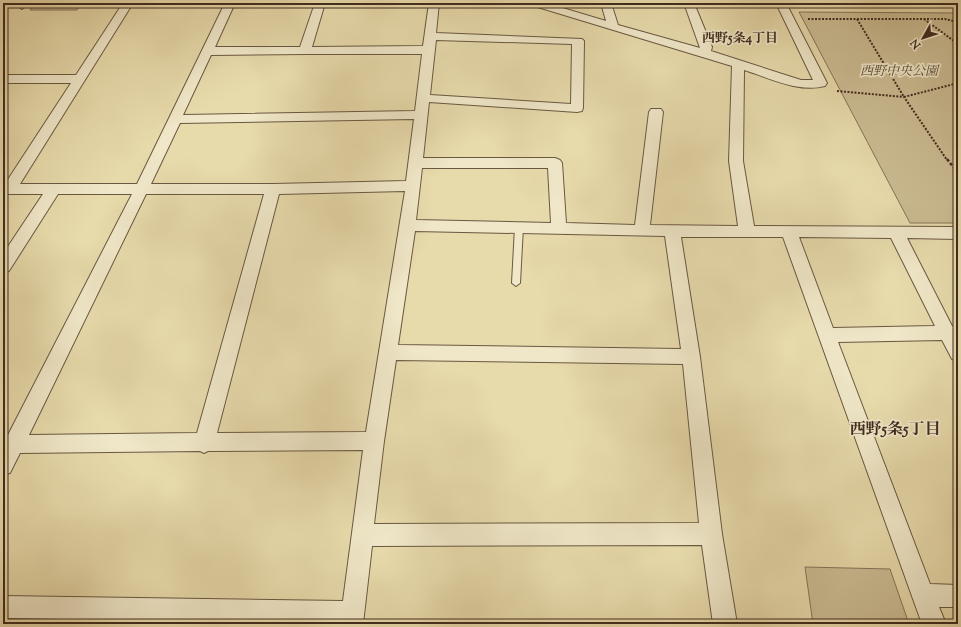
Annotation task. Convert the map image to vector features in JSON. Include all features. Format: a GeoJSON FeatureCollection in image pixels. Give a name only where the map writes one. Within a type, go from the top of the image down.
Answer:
{"type":"FeatureCollection","features":[{"type":"Feature","properties":{"kind":"street"},"geometry":{"type":"LineString","coordinates":[[6,189],[128,3]]}},
{"type":"Feature","properties":{"kind":"street"},"geometry":{"type":"LineString","coordinates":[[3,466],[8,444],[142,188],[230,3]]}},
{"type":"Feature","properties":{"kind":"street"},"geometry":{"type":"LineString","coordinates":[[305,51],[320,3]]}},
{"type":"Feature","properties":{"kind":"street"},"geometry":{"type":"LineString","coordinates":[[3,607],[352,618],[374,441],[390,352],[408,225],[434,3]]}},
{"type":"Feature","properties":{"kind":"street"},"geometry":{"type":"LineString","coordinates":[[535,3],[738,63],[800,84],[821,83],[781,3]]}},
{"type":"Feature","properties":{"kind":"street"},"geometry":{"type":"LineString","coordinates":[[606,3],[613,27]]}},
{"type":"Feature","properties":{"kind":"street"},"geometry":{"type":"LineString","coordinates":[[689,3],[706,47],[705,53]]}},
{"type":"Feature","properties":{"kind":"street"},"geometry":{"type":"LineString","coordinates":[[423,98],[577,108],[578,41],[430,36]]}},
{"type":"Feature","properties":{"kind":"street"},"geometry":{"type":"LineString","coordinates":[[206,51],[428,50]]}},
{"type":"Feature","properties":{"kind":"street"},"geometry":{"type":"LineString","coordinates":[[738,63],[736,161],[747,232]]}},
{"type":"Feature","properties":{"kind":"street"},"geometry":{"type":"LineString","coordinates":[[3,79],[79,79]]}},
{"type":"Feature","properties":{"kind":"street"},"geometry":{"type":"LineString","coordinates":[[642,231],[656,112]]}},
{"type":"Feature","properties":{"kind":"street"},"geometry":{"type":"LineString","coordinates":[[174,119],[421,115]]}},
{"type":"Feature","properties":{"kind":"street"},"geometry":{"type":"LineString","coordinates":[[415,162],[555,163],[560,228]]}},
{"type":"Feature","properties":{"kind":"street"},"geometry":{"type":"LineString","coordinates":[[6,189],[53,190],[413,186]]}},
{"type":"Feature","properties":{"kind":"street"},"geometry":{"type":"LineString","coordinates":[[204,444],[273,188]]}},
{"type":"Feature","properties":{"kind":"street"},"geometry":{"type":"LineString","coordinates":[[3,267],[53,190]]}},
{"type":"Feature","properties":{"kind":"street"},"geometry":{"type":"LineString","coordinates":[[408,225],[642,231],[958,233]]}},
{"type":"Feature","properties":{"kind":"street"},"geometry":{"type":"LineString","coordinates":[[672,231],[691,356],[711,534],[725,624]]}},
{"type":"Feature","properties":{"kind":"street"},"geometry":{"type":"LineString","coordinates":[[789,232],[934,624]]}},
{"type":"Feature","properties":{"kind":"street"},"geometry":{"type":"LineString","coordinates":[[896,232],[952,333],[958,354]]}},
{"type":"Feature","properties":{"kind":"street"},"geometry":{"type":"LineString","coordinates":[[827,335],[952,333]]}},
{"type":"Feature","properties":{"kind":"street"},"geometry":{"type":"LineString","coordinates":[[390,352],[691,356]]}},
{"type":"Feature","properties":{"kind":"street"},"geometry":{"type":"LineString","coordinates":[[8,444],[204,444],[374,441]]}},
{"type":"Feature","properties":{"kind":"street"},"geometry":{"type":"LineString","coordinates":[[362,535],[711,534]]}},
{"type":"Feature","properties":{"kind":"street"},"geometry":{"type":"LineString","coordinates":[[923,595],[958,596]]}},
{"type":"Feature","properties":{"kind":"lane"},"geometry":{"type":"LineString","coordinates":[[516,283],[519,227]]}},
{"type":"Feature","properties":{"kind":"path"},"geometry":{"type":"LineString","coordinates":[[806,19],[945,18],[958,22]]}},
{"type":"Feature","properties":{"kind":"path"},"geometry":{"type":"LineString","coordinates":[[857,19],[904,97],[936,145],[958,173]]}},
{"type":"Feature","properties":{"kind":"path"},"geometry":{"type":"LineString","coordinates":[[924,19],[958,44]]}},
{"type":"Feature","properties":{"kind":"path"},"geometry":{"type":"LineString","coordinates":[[837,91],[904,97],[958,83]]}},
{"type":"Feature","properties":{"kind":"green space"},"geometry":{"type":"Polygon","coordinates":[[[35,3],[82,3],[77,10],[30,10],[35,3]]]}},
{"type":"Feature","properties":{"kind":"green space","name":"西野中央公園"},"geometry":{"type":"Polygon","coordinates":[[[799,12],[958,13],[958,223],[910,223],[799,12]]]}},
{"type":"Feature","properties":{"kind":"green space"},"geometry":{"type":"Polygon","coordinates":[[[805,567],[890,569],[909,624],[813,624],[805,567]]]}},
{"type":"Feature","properties":{"kind":"district","name":"西野5条4丁目"},"geometry":{"type":"Point","coordinates":[740,39]}},
{"type":"Feature","properties":{"kind":"district","name":"西野5条5丁目"},"geometry":{"type":"Point","coordinates":[895,430]}}]}
